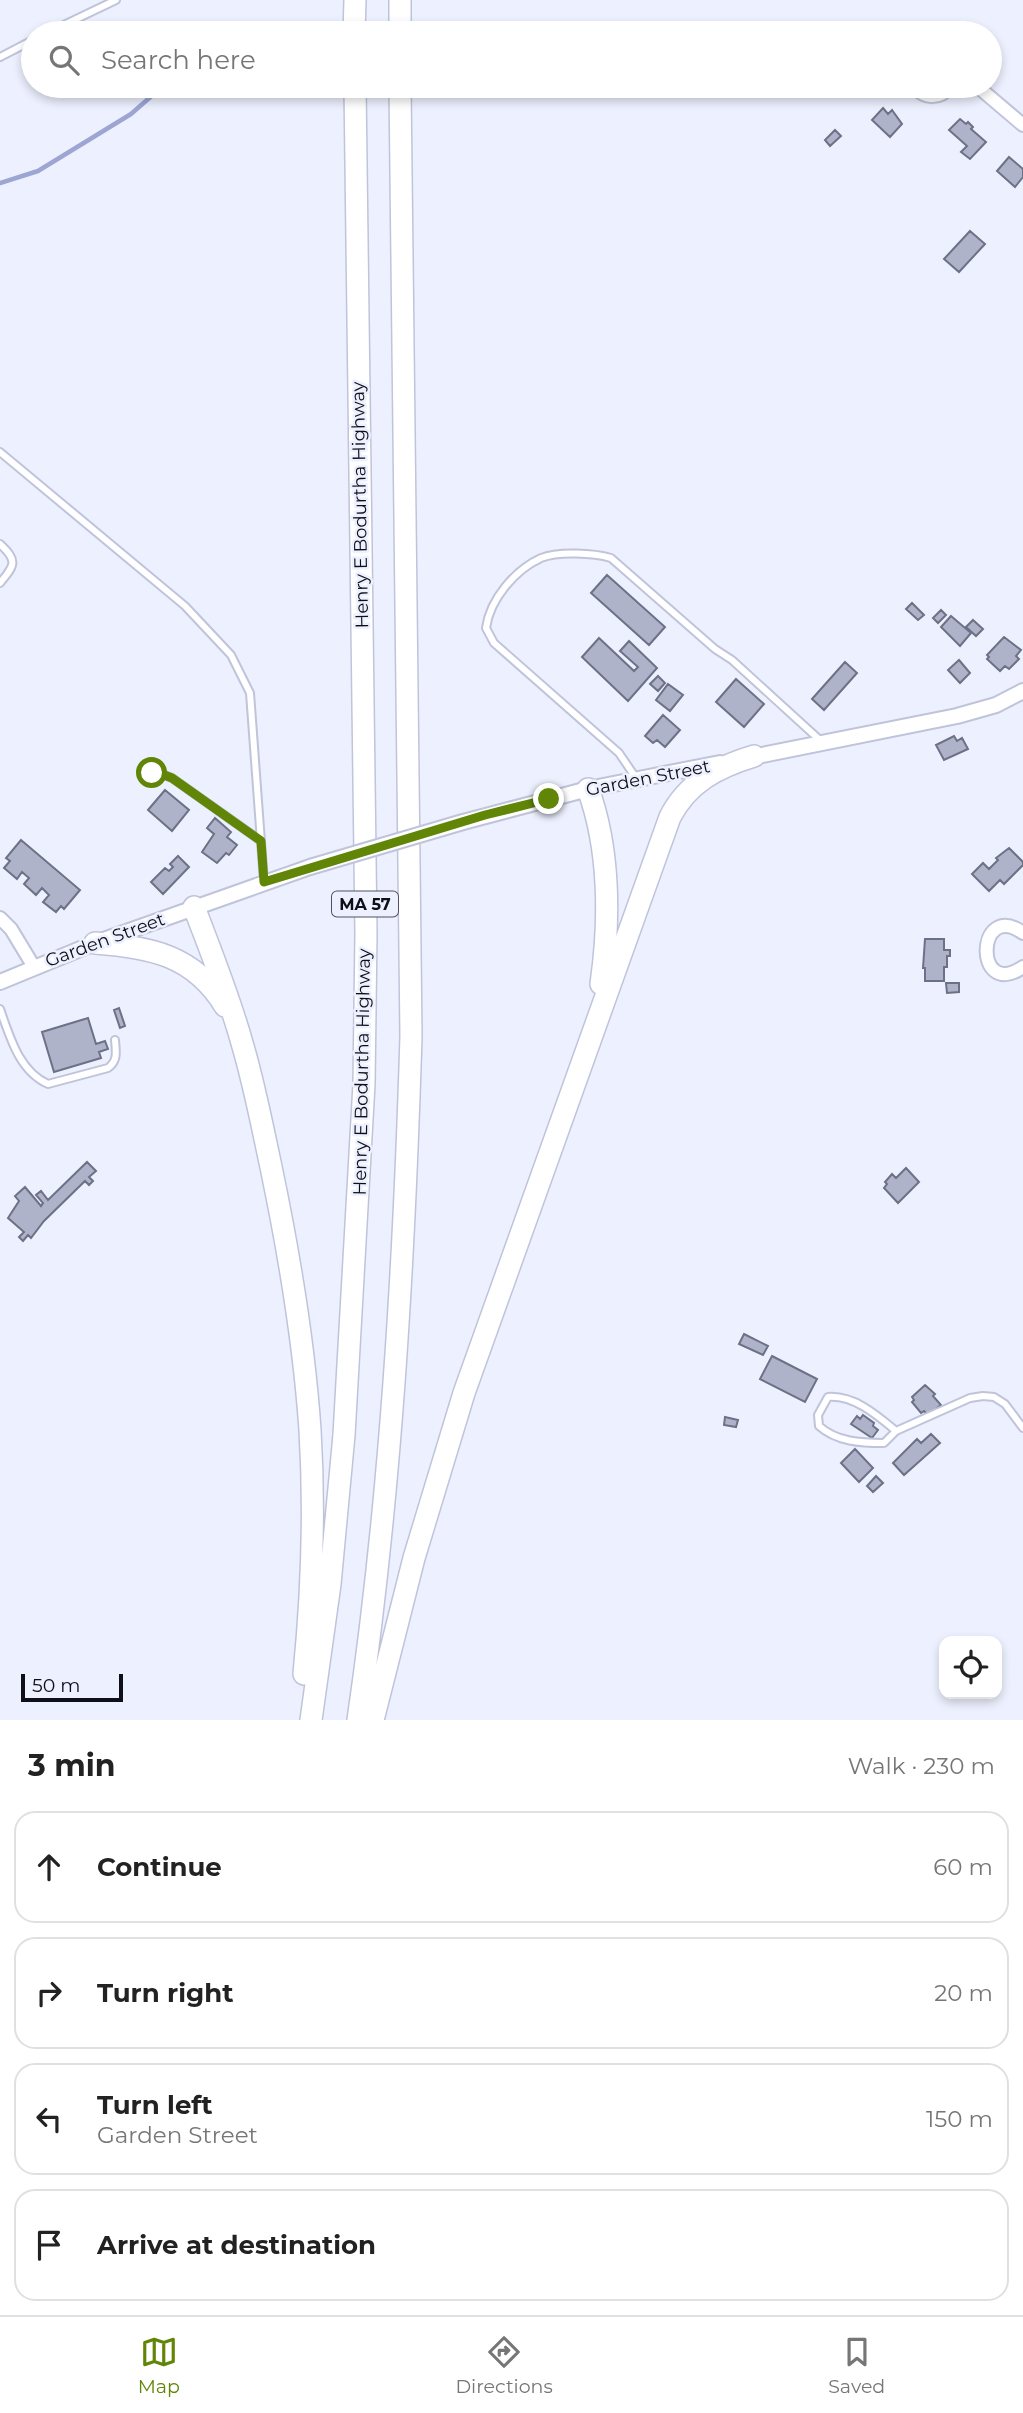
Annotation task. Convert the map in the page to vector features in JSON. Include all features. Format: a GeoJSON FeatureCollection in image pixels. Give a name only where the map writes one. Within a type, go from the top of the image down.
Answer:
{"type":"FeatureCollection","features":[{"type":"Feature","properties":{"kind":"highway"},"geometry":{"type":"LineString","coordinates":[[354,21],[355,0]]}},
{"type":"Feature","properties":{"kind":"highway"},"geometry":{"type":"LineString","coordinates":[[400,0],[400,21]]}},
{"type":"Feature","properties":{"kind":"highway","name":"Henry E Bodurtha Highway"},"geometry":{"type":"LineString","coordinates":[[311,1720],[330,1584],[344,1435],[365,1059],[366,933],[355,98]]}},
{"type":"Feature","properties":{"kind":"highway","name":"MA 57"},"geometry":{"type":"LineString","coordinates":[[358,1720],[390,1437],[406,1174],[411,1036],[400,98]]}},
{"type":"Feature","properties":{"kind":"highway"},"geometry":{"type":"LineString","coordinates":[[373,1720],[404,1594],[449,1439],[666,828],[676,806],[691,788],[709,774],[754,756]]}},
{"type":"Feature","properties":{"kind":"highway"},"geometry":{"type":"LineString","coordinates":[[581,1064],[600,990],[606,913],[602,850],[594,806],[587,789]]}},
{"type":"Feature","properties":{"kind":"highway"},"geometry":{"type":"LineString","coordinates":[[194,907],[242,1043],[280,1212],[303,1359],[310,1428],[313,1530],[299,1720]]}},
{"type":"Feature","properties":{"kind":"highway"},"geometry":{"type":"LineString","coordinates":[[95,943],[150,948],[192,970],[221,999],[242,1043]]}},
{"type":"Feature","properties":{"kind":"street"},"geometry":{"type":"LineString","coordinates":[[991,98],[1023,125]]}},
{"type":"Feature","properties":{"kind":"street","name":"Garden Street"},"geometry":{"type":"LineString","coordinates":[[0,982],[95,943],[264,882],[463,822],[587,789],[968,713],[996,705],[1023,691]]}},
{"type":"Feature","properties":{"kind":"street"},"geometry":{"type":"LineString","coordinates":[[0,918],[12,929],[34,967]]}},
{"type":"Feature","properties":{"kind":"street"},"geometry":{"type":"LineString","coordinates":[[1023,933],[1010,928],[997,930],[987,940],[985,950],[989,963],[996,970],[1010,973],[1023,967]]}},
{"type":"Feature","properties":{"kind":"lane"},"geometry":{"type":"LineString","coordinates":[[71,21],[114,0]]}},
{"type":"Feature","properties":{"kind":"lane"},"geometry":{"type":"LineString","coordinates":[[0,57],[21,46]]}},
{"type":"Feature","properties":{"kind":"lane"},"geometry":{"type":"LineString","coordinates":[[0,452],[185,606],[231,655],[250,693],[264,882]]}},
{"type":"Feature","properties":{"kind":"lane"},"geometry":{"type":"LineString","coordinates":[[0,544],[12,556],[13,568],[0,583]]}},
{"type":"Feature","properties":{"kind":"lane"},"geometry":{"type":"LineString","coordinates":[[637,780],[618,752],[494,643],[486,628],[491,608],[499,594],[519,572],[543,557],[598,554],[611,558],[715,649],[732,660],[823,742]]}},
{"type":"Feature","properties":{"kind":"lane"},"geometry":{"type":"LineString","coordinates":[[145,775],[159,773],[172,778],[261,841]]}},
{"type":"Feature","properties":{"kind":"lane"},"geometry":{"type":"LineString","coordinates":[[0,1009],[19,1056],[30,1071],[48,1084],[108,1069],[115,1064],[115,1040]]}},
{"type":"Feature","properties":{"kind":"lane"},"geometry":{"type":"LineString","coordinates":[[896,1431],[881,1418],[849,1399],[828,1397],[818,1415],[819,1426],[830,1436],[861,1443],[884,1443],[896,1431],[970,1398],[995,1396],[1005,1404],[1023,1428]]}},
{"type":"Feature","properties":{"kind":"building"},"geometry":{"type":"Polygon","coordinates":[[[883,108],[888,114],[892,110],[902,124],[890,137],[872,120],[883,108]]]}},
{"type":"Feature","properties":{"kind":"building"},"geometry":{"type":"Polygon","coordinates":[[[960,119],[966,124],[968,122],[973,127],[971,129],[986,142],[970,159],[961,152],[967,146],[949,130],[960,119]]]}},
{"type":"Feature","properties":{"kind":"building"},"geometry":{"type":"Polygon","coordinates":[[[835,130],[841,136],[830,146],[825,140],[835,130]]]}},
{"type":"Feature","properties":{"kind":"building"},"geometry":{"type":"Polygon","coordinates":[[[1009,157],[1023,169],[1023,177],[1015,187],[997,171],[1009,157]]]}},
{"type":"Feature","properties":{"kind":"building"},"geometry":{"type":"Polygon","coordinates":[[[970,231],[985,244],[959,272],[944,259],[970,231]]]}},
{"type":"Feature","properties":{"kind":"building"},"geometry":{"type":"Polygon","coordinates":[[[607,575],[665,627],[649,645],[591,593],[607,575]]]}},
{"type":"Feature","properties":{"kind":"building"},"geometry":{"type":"Polygon","coordinates":[[[912,603],[924,615],[918,620],[906,609],[912,603]]]}},
{"type":"Feature","properties":{"kind":"building"},"geometry":{"type":"Polygon","coordinates":[[[941,610],[946,615],[938,623],[933,618],[941,610]]]}},
{"type":"Feature","properties":{"kind":"building"},"geometry":{"type":"Polygon","coordinates":[[[951,616],[971,633],[960,646],[941,627],[951,616]]]}},
{"type":"Feature","properties":{"kind":"building"},"geometry":{"type":"Polygon","coordinates":[[[973,620],[983,629],[976,636],[966,627],[973,620]]]}},
{"type":"Feature","properties":{"kind":"building"},"geometry":{"type":"Polygon","coordinates":[[[1004,637],[1021,650],[1016,656],[1019,659],[1009,669],[1005,666],[1000,671],[987,659],[987,655],[1004,637]]]}},
{"type":"Feature","properties":{"kind":"building"},"geometry":{"type":"Polygon","coordinates":[[[599,638],[634,671],[638,667],[620,651],[629,641],[657,668],[628,701],[582,657],[599,638]]]}},
{"type":"Feature","properties":{"kind":"building"},"geometry":{"type":"Polygon","coordinates":[[[959,660],[970,673],[960,683],[948,670],[959,660]]]}},
{"type":"Feature","properties":{"kind":"building"},"geometry":{"type":"Polygon","coordinates":[[[845,662],[857,673],[824,710],[812,699],[845,662]]]}},
{"type":"Feature","properties":{"kind":"building"},"geometry":{"type":"Polygon","coordinates":[[[658,676],[665,683],[658,691],[650,684],[658,676]]]}},
{"type":"Feature","properties":{"kind":"building"},"geometry":{"type":"Polygon","coordinates":[[[736,679],[764,704],[744,727],[716,702],[736,679]]]}},
{"type":"Feature","properties":{"kind":"building"},"geometry":{"type":"Polygon","coordinates":[[[668,684],[683,695],[670,711],[656,700],[668,684]]]}},
{"type":"Feature","properties":{"kind":"building"},"geometry":{"type":"Polygon","coordinates":[[[663,715],[680,730],[665,747],[657,740],[653,743],[645,736],[663,715]]]}},
{"type":"Feature","properties":{"kind":"building"},"geometry":{"type":"Polygon","coordinates":[[[954,736],[957,741],[962,738],[968,749],[944,760],[936,745],[954,736]]]}},
{"type":"Feature","properties":{"kind":"building"},"geometry":{"type":"Polygon","coordinates":[[[165,790],[189,810],[172,831],[148,810],[165,790]]]}},
{"type":"Feature","properties":{"kind":"building"},"geometry":{"type":"Polygon","coordinates":[[[215,818],[231,832],[227,837],[237,845],[217,863],[202,852],[214,834],[207,828],[215,818]]]}},
{"type":"Feature","properties":{"kind":"building"},"geometry":{"type":"Polygon","coordinates":[[[21,840],[80,890],[64,909],[61,906],[56,912],[43,902],[49,895],[42,888],[36,895],[24,884],[29,878],[22,872],[17,879],[4,868],[10,861],[6,858],[21,840]]]}},
{"type":"Feature","properties":{"kind":"building"},"geometry":{"type":"Polygon","coordinates":[[[1009,848],[1023,865],[1004,884],[1000,880],[989,891],[972,874],[983,863],[989,869],[998,860],[996,858],[1009,848]]]}},
{"type":"Feature","properties":{"kind":"building"},"geometry":{"type":"Polygon","coordinates":[[[178,856],[189,867],[163,894],[151,882],[165,868],[169,871],[173,867],[170,864],[178,856]]]}},
{"type":"Feature","properties":{"kind":"building"},"geometry":{"type":"Polygon","coordinates":[[[925,939],[944,939],[944,950],[950,950],[947,967],[944,967],[944,981],[925,981],[925,939]]]}},
{"type":"Feature","properties":{"kind":"building"},"geometry":{"type":"Polygon","coordinates":[[[946,983],[959,983],[959,992],[947,993],[946,983]]]}},
{"type":"Feature","properties":{"kind":"building"},"geometry":{"type":"Polygon","coordinates":[[[119,1008],[125,1026],[120,1028],[114,1010],[119,1008]]]}},
{"type":"Feature","properties":{"kind":"building"},"geometry":{"type":"Polygon","coordinates":[[[88,1018],[96,1044],[105,1041],[108,1049],[99,1052],[101,1058],[54,1072],[42,1032],[88,1018]]]}},
{"type":"Feature","properties":{"kind":"building"},"geometry":{"type":"Polygon","coordinates":[[[87,1162],[96,1171],[89,1177],[93,1181],[89,1185],[85,1181],[44,1221],[31,1238],[28,1235],[23,1241],[19,1237],[24,1232],[8,1218],[19,1201],[15,1196],[25,1187],[41,1206],[43,1203],[36,1195],[41,1191],[48,1200],[87,1162]]]}},
{"type":"Feature","properties":{"kind":"building"},"geometry":{"type":"Polygon","coordinates":[[[906,1168],[919,1182],[898,1203],[884,1188],[887,1184],[885,1182],[892,1174],[896,1178],[906,1168]]]}},
{"type":"Feature","properties":{"kind":"building"},"geometry":{"type":"Polygon","coordinates":[[[744,1334],[768,1346],[763,1355],[739,1344],[744,1334]]]}},
{"type":"Feature","properties":{"kind":"building"},"geometry":{"type":"Polygon","coordinates":[[[772,1356],[817,1379],[805,1402],[760,1379],[772,1356]]]}},
{"type":"Feature","properties":{"kind":"building"},"geometry":{"type":"Polygon","coordinates":[[[925,1385],[935,1394],[933,1396],[941,1405],[928,1415],[924,1411],[921,1413],[912,1402],[912,1397],[925,1385]]]}},
{"type":"Feature","properties":{"kind":"building"},"geometry":{"type":"Polygon","coordinates":[[[863,1415],[874,1423],[873,1426],[878,1430],[872,1438],[851,1424],[857,1416],[860,1419],[863,1415]]]}},
{"type":"Feature","properties":{"kind":"building"},"geometry":{"type":"Polygon","coordinates":[[[725,1417],[738,1420],[736,1427],[724,1425],[725,1417]]]}},
{"type":"Feature","properties":{"kind":"building"},"geometry":{"type":"Polygon","coordinates":[[[931,1434],[940,1443],[904,1475],[893,1463],[917,1439],[921,1443],[931,1434]]]}},
{"type":"Feature","properties":{"kind":"building"},"geometry":{"type":"Polygon","coordinates":[[[855,1449],[873,1468],[859,1482],[841,1463],[855,1449]]]}},
{"type":"Feature","properties":{"kind":"building"},"geometry":{"type":"Polygon","coordinates":[[[876,1476],[883,1483],[873,1492],[867,1486],[876,1476]]]}},
{"type":"Feature","properties":{"kind":"waterway"},"geometry":{"type":"LineString","coordinates":[[0,183],[38,171],[131,114],[149,98]]}},
{"type":"Feature","properties":{"kind":"route"},"geometry":{"type":"LineString","coordinates":[[152,773],[172,778],[261,841],[264,882],[485,815],[549,799]]}}]}
